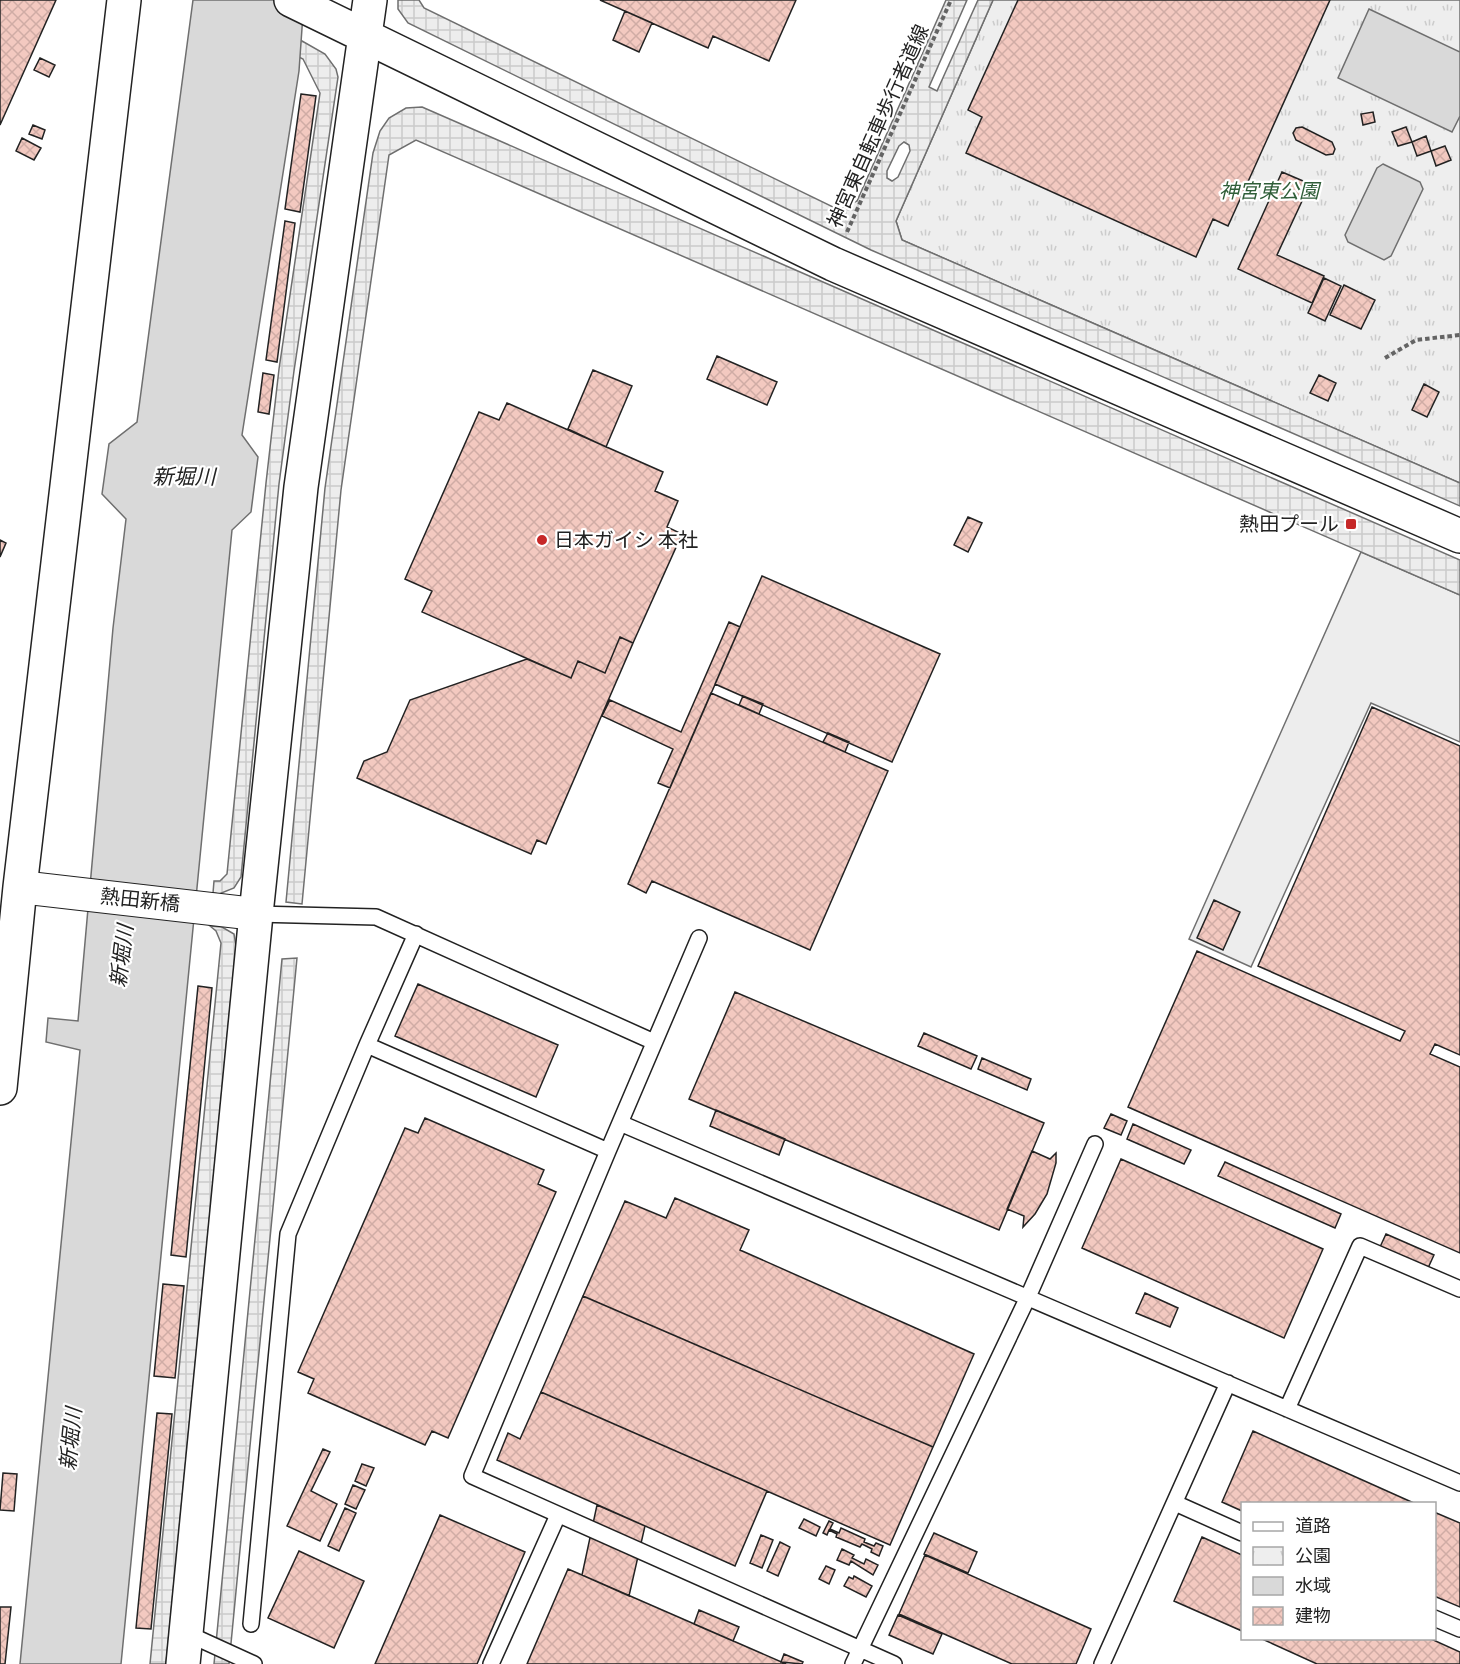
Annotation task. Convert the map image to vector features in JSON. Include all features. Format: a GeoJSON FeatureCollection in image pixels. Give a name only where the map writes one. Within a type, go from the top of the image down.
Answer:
{"type":"FeatureCollection","features":[{"type":"Feature","properties":{"kind":"street"},"geometry":{"type":"LineString","coordinates":[[0,1088],[10,887],[124,0]]}},
{"type":"Feature","properties":{"kind":"street"},"geometry":{"type":"LineString","coordinates":[[291,0],[833,264],[1460,536]]}},
{"type":"Feature","properties":{"kind":"street"},"geometry":{"type":"LineString","coordinates":[[185,1649],[256,914],[301,487],[370,0]]}},
{"type":"Feature","properties":{"kind":"street","name":"熱田新橋"},"geometry":{"type":"LineString","coordinates":[[10,887],[256,914]]}},
{"type":"Feature","properties":{"kind":"lane"},"geometry":{"type":"LineString","coordinates":[[256,914],[376,917],[654,1042]]}},
{"type":"Feature","properties":{"kind":"lane"},"geometry":{"type":"LineString","coordinates":[[251,1624],[288,1234],[416,934]]}},
{"type":"Feature","properties":{"kind":"lane"},"geometry":{"type":"LineString","coordinates":[[699,938],[472,1476],[894,1664]]}},
{"type":"Feature","properties":{"kind":"lane"},"geometry":{"type":"LineString","coordinates":[[367,1045],[608,1151]]}},
{"type":"Feature","properties":{"kind":"lane"},"geometry":{"type":"LineString","coordinates":[[620,1122],[1460,1483]]}},
{"type":"Feature","properties":{"kind":"lane"},"geometry":{"type":"LineString","coordinates":[[853,1664],[1028,1298],[1095,1143]]}},
{"type":"Feature","properties":{"kind":"lane"},"geometry":{"type":"LineString","coordinates":[[1287,1409],[1360,1246],[1460,1289]]}},
{"type":"Feature","properties":{"kind":"lane"},"geometry":{"type":"LineString","coordinates":[[1102,1664],[1228,1383]]}},
{"type":"Feature","properties":{"kind":"lane"},"geometry":{"type":"LineString","coordinates":[[1175,1503],[1241,1533]]}},
{"type":"Feature","properties":{"kind":"lane"},"geometry":{"type":"LineString","coordinates":[[491,1664],[558,1515]]}},
{"type":"Feature","properties":{"kind":"lane"},"geometry":{"type":"LineString","coordinates":[[1436,1619],[1460,1629]]}},
{"type":"Feature","properties":{"kind":"lane"},"geometry":{"type":"LineString","coordinates":[[185,1649],[254,1664]]}},
{"type":"Feature","properties":{"kind":"path","name":"神宮東自転車歩行者道線"},"geometry":{"type":"LineString","coordinates":[[833,264],[951,0]]}},
{"type":"Feature","properties":{"kind":"path"},"geometry":{"type":"LineString","coordinates":[[1385,358],[1416,340],[1460,335]]}},
{"type":"Feature","properties":{"kind":"green space","name":"神宮東公園"},"geometry":{"type":"Polygon","coordinates":[[[993,0],[1460,0],[1460,483],[902,240],[896,221],[993,0]]]}},
{"type":"Feature","properties":{"kind":"shaded area"},"geometry":{"type":"Polygon","coordinates":[[[398,0],[419,0],[424,8],[839,210],[857,201],[946,0],[967,0],[929,87],[937,91],[978,0],[993,0],[896,221],[902,240],[1460,483],[1460,506],[871,250],[408,23],[398,9],[398,0]],[[904,142],[899,146],[887,171],[887,178],[892,181],[898,177],[910,151],[909,145],[904,142]]]}},
{"type":"Feature","properties":{"kind":"shaded area"},"geometry":{"type":"Polygon","coordinates":[[[295,37],[325,54],[336,69],[338,77],[279,484],[241,877],[234,888],[219,894],[213,893],[214,881],[220,881],[227,874],[279,369],[320,93],[303,59],[291,53],[295,37]]]}},
{"type":"Feature","properties":{"kind":"shaded area"},"geometry":{"type":"Polygon","coordinates":[[[422,107],[1460,560],[1460,595],[416,140],[389,155],[341,490],[302,904],[286,902],[325,488],[373,153],[380,131],[389,118],[406,108],[422,107]]]}},
{"type":"Feature","properties":{"kind":"shaded area"},"geometry":{"type":"Polygon","coordinates":[[[1361,552],[1460,595],[1460,742],[1371,703],[1251,967],[1189,939],[1361,552]]]}},
{"type":"Feature","properties":{"kind":"shaded area"},"geometry":{"type":"Polygon","coordinates":[[[210,926],[222,927],[234,934],[236,946],[166,1664],[150,1664],[221,943],[216,931],[210,926]]]}},
{"type":"Feature","properties":{"kind":"shaded area"},"geometry":{"type":"Polygon","coordinates":[[[297,958],[229,1664],[214,1664],[282,959],[297,958]]]}},
{"type":"Feature","properties":{"kind":"water","name":"新堀川"},"geometry":{"type":"Polygon","coordinates":[[[193,0],[304,0],[299,71],[242,435],[258,457],[251,512],[232,530],[121,1664],[20,1664],[80,1050],[46,1042],[48,1018],[78,1021],[113,628],[126,519],[102,494],[109,444],[137,422],[193,0]]]}},
{"type":"Feature","properties":{"kind":"water"},"geometry":{"type":"Polygon","coordinates":[[[1369,9],[1460,52],[1460,116],[1452,132],[1338,78],[1369,9]]]}},
{"type":"Feature","properties":{"kind":"water"},"geometry":{"type":"Polygon","coordinates":[[[1383,164],[1420,182],[1423,189],[1391,256],[1384,260],[1348,242],[1345,235],[1377,168],[1383,164]]]}},
{"type":"Feature","properties":{"kind":"building"},"geometry":{"type":"Polygon","coordinates":[[[0,0],[56,0],[0,125],[0,0]]]}},
{"type":"Feature","properties":{"kind":"building"},"geometry":{"type":"Polygon","coordinates":[[[600,0],[796,0],[769,61],[713,36],[708,48],[600,0]]]}},
{"type":"Feature","properties":{"kind":"building"},"geometry":{"type":"Polygon","coordinates":[[[1018,0],[1330,0],[1228,226],[1213,219],[1196,257],[966,153],[982,117],[968,110],[1018,0]]]}},
{"type":"Feature","properties":{"kind":"building"},"geometry":{"type":"Polygon","coordinates":[[[625,11],[652,23],[639,52],[613,40],[625,11]]]}},
{"type":"Feature","properties":{"kind":"building"},"geometry":{"type":"Polygon","coordinates":[[[40,58],[55,65],[49,77],[34,70],[40,58]]]}},
{"type":"Feature","properties":{"kind":"building"},"geometry":{"type":"Polygon","coordinates":[[[301,94],[316,96],[300,212],[285,209],[301,94]]]}},
{"type":"Feature","properties":{"kind":"building"},"geometry":{"type":"Polygon","coordinates":[[[1373,112],[1375,122],[1363,125],[1361,114],[1373,112]]]}},
{"type":"Feature","properties":{"kind":"building"},"geometry":{"type":"Polygon","coordinates":[[[33,125],[45,130],[42,139],[29,134],[33,125]]]}},
{"type":"Feature","properties":{"kind":"building"},"geometry":{"type":"Polygon","coordinates":[[[1302,127],[1332,142],[1335,149],[1333,154],[1326,155],[1296,140],[1293,133],[1296,128],[1302,127]]]}},
{"type":"Feature","properties":{"kind":"building"},"geometry":{"type":"Polygon","coordinates":[[[1406,127],[1412,142],[1398,146],[1392,132],[1406,127]]]}},
{"type":"Feature","properties":{"kind":"building"},"geometry":{"type":"Polygon","coordinates":[[[1426,136],[1431,151],[1417,156],[1412,142],[1426,136]]]}},
{"type":"Feature","properties":{"kind":"building"},"geometry":{"type":"Polygon","coordinates":[[[22,138],[41,148],[34,160],[16,151],[22,138]]]}},
{"type":"Feature","properties":{"kind":"building"},"geometry":{"type":"Polygon","coordinates":[[[1445,146],[1451,160],[1436,166],[1431,151],[1445,146]]]}},
{"type":"Feature","properties":{"kind":"building"},"geometry":{"type":"Polygon","coordinates":[[[1282,172],[1310,184],[1277,255],[1324,276],[1312,303],[1238,269],[1282,172]]]}},
{"type":"Feature","properties":{"kind":"building"},"geometry":{"type":"Polygon","coordinates":[[[285,221],[295,223],[277,362],[266,360],[285,221]]]}},
{"type":"Feature","properties":{"kind":"building"},"geometry":{"type":"Polygon","coordinates":[[[1324,278],[1341,286],[1325,321],[1308,313],[1324,278]]]}},
{"type":"Feature","properties":{"kind":"building"},"geometry":{"type":"Polygon","coordinates":[[[1344,285],[1375,300],[1361,329],[1330,315],[1344,285]]]}},
{"type":"Feature","properties":{"kind":"building"},"geometry":{"type":"Polygon","coordinates":[[[717,356],[777,382],[767,405],[707,379],[717,356]]]}},
{"type":"Feature","properties":{"kind":"building"},"geometry":{"type":"Polygon","coordinates":[[[593,370],[632,386],[606,447],[568,429],[593,370]]]}},
{"type":"Feature","properties":{"kind":"building"},"geometry":{"type":"Polygon","coordinates":[[[263,373],[274,375],[269,414],[258,412],[263,373]]]}},
{"type":"Feature","properties":{"kind":"building"},"geometry":{"type":"Polygon","coordinates":[[[1319,375],[1336,383],[1328,401],[1310,393],[1319,375]]]}},
{"type":"Feature","properties":{"kind":"building"},"geometry":{"type":"Polygon","coordinates":[[[1424,384],[1439,392],[1427,417],[1412,410],[1424,384]]]}},
{"type":"Feature","properties":{"kind":"building"},"geometry":{"type":"Polygon","coordinates":[[[507,403],[663,472],[655,491],[678,501],[667,527],[682,534],[633,643],[620,637],[605,673],[578,661],[571,678],[422,612],[432,591],[405,579],[479,412],[499,420],[507,403]]]}},
{"type":"Feature","properties":{"kind":"building"},"geometry":{"type":"Polygon","coordinates":[[[968,517],[982,523],[968,552],[954,545],[968,517]]]}},
{"type":"Feature","properties":{"kind":"building"},"geometry":{"type":"Polygon","coordinates":[[[0,540],[6,543],[0,557],[0,540]]]}},
{"type":"Feature","properties":{"kind":"building"},"geometry":{"type":"Polygon","coordinates":[[[762,576],[940,654],[892,762],[715,684],[762,576]]]}},
{"type":"Feature","properties":{"kind":"building"},"geometry":{"type":"Polygon","coordinates":[[[729,622],[740,627],[670,788],[658,783],[673,749],[602,716],[610,700],[681,732],[729,622]]]}},
{"type":"Feature","properties":{"kind":"building"},"geometry":{"type":"Polygon","coordinates":[[[620,637],[633,643],[546,844],[537,840],[531,854],[357,778],[364,761],[387,752],[410,700],[527,659],[571,678],[578,661],[605,673],[620,637]]]}},
{"type":"Feature","properties":{"kind":"building"},"geometry":{"type":"Polygon","coordinates":[[[711,693],[888,771],[810,950],[652,881],[646,893],[628,884],[711,693]]]}},
{"type":"Feature","properties":{"kind":"building"},"geometry":{"type":"Polygon","coordinates":[[[743,696],[763,704],[759,714],[739,705],[743,696]]]}},
{"type":"Feature","properties":{"kind":"building"},"geometry":{"type":"Polygon","coordinates":[[[1372,707],[1460,746],[1460,1055],[1435,1044],[1430,1054],[1460,1067],[1460,1253],[1128,1107],[1197,951],[1400,1041],[1405,1031],[1258,966],[1372,707]]]}},
{"type":"Feature","properties":{"kind":"building"},"geometry":{"type":"Polygon","coordinates":[[[828,733],[849,742],[845,752],[823,742],[828,733]]]}},
{"type":"Feature","properties":{"kind":"building"},"geometry":{"type":"Polygon","coordinates":[[[1214,900],[1240,912],[1223,950],[1197,938],[1214,900]]]}},
{"type":"Feature","properties":{"kind":"building"},"geometry":{"type":"Polygon","coordinates":[[[418,984],[558,1045],[536,1097],[395,1036],[418,984]]]}},
{"type":"Feature","properties":{"kind":"building"},"geometry":{"type":"Polygon","coordinates":[[[198,986],[212,988],[186,1257],[171,1255],[198,986]]]}},
{"type":"Feature","properties":{"kind":"building"},"geometry":{"type":"Polygon","coordinates":[[[735,992],[1044,1123],[999,1230],[689,1099],[735,992]]]}},
{"type":"Feature","properties":{"kind":"building"},"geometry":{"type":"Polygon","coordinates":[[[924,1033],[977,1056],[971,1069],[918,1046],[924,1033]]]}},
{"type":"Feature","properties":{"kind":"building"},"geometry":{"type":"Polygon","coordinates":[[[982,1058],[1031,1079],[1027,1090],[978,1069],[982,1058]]]}},
{"type":"Feature","properties":{"kind":"building"},"geometry":{"type":"Polygon","coordinates":[[[716,1110],[785,1139],[779,1155],[710,1126],[716,1110]]]}},
{"type":"Feature","properties":{"kind":"building"},"geometry":{"type":"Polygon","coordinates":[[[1111,1114],[1127,1121],[1121,1135],[1104,1128],[1111,1114]]]}},
{"type":"Feature","properties":{"kind":"building"},"geometry":{"type":"Polygon","coordinates":[[[425,1118],[544,1170],[538,1184],[556,1192],[448,1438],[432,1431],[425,1445],[308,1393],[314,1379],[298,1372],[405,1128],[418,1133],[425,1118]]]}},
{"type":"Feature","properties":{"kind":"building"},"geometry":{"type":"Polygon","coordinates":[[[1133,1124],[1191,1150],[1184,1164],[1127,1139],[1133,1124]]]}},
{"type":"Feature","properties":{"kind":"building"},"geometry":{"type":"Polygon","coordinates":[[[1032,1151],[1050,1159],[1056,1153],[1056,1163],[1047,1194],[1035,1214],[1023,1227],[1024,1216],[1007,1209],[1032,1151]]]}},
{"type":"Feature","properties":{"kind":"building"},"geometry":{"type":"Polygon","coordinates":[[[1121,1159],[1323,1249],[1284,1338],[1082,1248],[1121,1159]]]}},
{"type":"Feature","properties":{"kind":"building"},"geometry":{"type":"Polygon","coordinates":[[[1225,1162],[1341,1214],[1335,1228],[1218,1176],[1225,1162]]]}},
{"type":"Feature","properties":{"kind":"building"},"geometry":{"type":"Polygon","coordinates":[[[675,1198],[749,1230],[740,1250],[974,1354],[933,1447],[583,1296],[625,1201],[666,1218],[675,1198]]]}},
{"type":"Feature","properties":{"kind":"building"},"geometry":{"type":"Polygon","coordinates":[[[1386,1234],[1434,1255],[1428,1268],[1380,1247],[1386,1234]]]}},
{"type":"Feature","properties":{"kind":"building"},"geometry":{"type":"Polygon","coordinates":[[[163,1284],[184,1286],[175,1378],[154,1376],[163,1284]]]}},
{"type":"Feature","properties":{"kind":"building"},"geometry":{"type":"Polygon","coordinates":[[[1145,1293],[1178,1308],[1170,1327],[1136,1313],[1145,1293]]]}},
{"type":"Feature","properties":{"kind":"building"},"geometry":{"type":"Polygon","coordinates":[[[583,1296],[933,1447],[890,1545],[541,1392],[583,1296]]]}},
{"type":"Feature","properties":{"kind":"building"},"geometry":{"type":"Polygon","coordinates":[[[541,1392],[767,1491],[735,1566],[497,1460],[508,1433],[520,1439],[541,1392]]]}},
{"type":"Feature","properties":{"kind":"building"},"geometry":{"type":"Polygon","coordinates":[[[157,1413],[172,1414],[151,1629],[136,1628],[157,1413]]]}},
{"type":"Feature","properties":{"kind":"building"},"geometry":{"type":"Polygon","coordinates":[[[1253,1431],[1412,1502],[1241,1502],[1241,1511],[1222,1502],[1253,1431]]]}},
{"type":"Feature","properties":{"kind":"building"},"geometry":{"type":"Polygon","coordinates":[[[323,1449],[330,1452],[311,1491],[337,1504],[320,1541],[287,1526],[323,1449]]]}},
{"type":"Feature","properties":{"kind":"building"},"geometry":{"type":"Polygon","coordinates":[[[362,1464],[374,1468],[366,1486],[355,1481],[362,1464]]]}},
{"type":"Feature","properties":{"kind":"building"},"geometry":{"type":"Polygon","coordinates":[[[3,1473],[17,1474],[14,1511],[0,1510],[3,1473]]]}},
{"type":"Feature","properties":{"kind":"building"},"geometry":{"type":"Polygon","coordinates":[[[353,1485],[365,1490],[356,1509],[345,1504],[353,1485]]]}},
{"type":"Feature","properties":{"kind":"building"},"geometry":{"type":"Polygon","coordinates":[[[597,1505],[645,1526],[629,1596],[582,1575],[597,1505]]]}},
{"type":"Feature","properties":{"kind":"building"},"geometry":{"type":"Polygon","coordinates":[[[345,1508],[356,1513],[339,1551],[328,1546],[345,1508]]]}},
{"type":"Feature","properties":{"kind":"building"},"geometry":{"type":"Polygon","coordinates":[[[1436,1513],[1460,1523],[1460,1607],[1436,1597],[1436,1513]]]}},
{"type":"Feature","properties":{"kind":"building"},"geometry":{"type":"Polygon","coordinates":[[[440,1515],[525,1552],[477,1664],[375,1664],[440,1515]]]}},
{"type":"Feature","properties":{"kind":"building"},"geometry":{"type":"Polygon","coordinates":[[[804,1519],[820,1527],[816,1536],[799,1528],[804,1519]]]}},
{"type":"Feature","properties":{"kind":"building"},"geometry":{"type":"Polygon","coordinates":[[[829,1521],[833,1523],[830,1529],[839,1533],[841,1528],[865,1539],[864,1542],[874,1546],[876,1543],[883,1546],[879,1556],[862,1544],[860,1547],[836,1537],[837,1534],[829,1530],[827,1535],[823,1533],[829,1521]]]}},
{"type":"Feature","properties":{"kind":"building"},"geometry":{"type":"Polygon","coordinates":[[[934,1533],[977,1552],[968,1573],[924,1554],[934,1533]]]}},
{"type":"Feature","properties":{"kind":"building"},"geometry":{"type":"Polygon","coordinates":[[[761,1535],[773,1540],[762,1568],[750,1563],[761,1535]]]}},
{"type":"Feature","properties":{"kind":"building"},"geometry":{"type":"Polygon","coordinates":[[[1202,1537],[1241,1555],[1241,1631],[1174,1601],[1202,1537]]]}},
{"type":"Feature","properties":{"kind":"building"},"geometry":{"type":"Polygon","coordinates":[[[780,1542],[790,1547],[778,1576],[767,1571],[780,1542]]]}},
{"type":"Feature","properties":{"kind":"building"},"geometry":{"type":"Polygon","coordinates":[[[842,1549],[854,1555],[852,1558],[864,1564],[866,1559],[878,1565],[873,1575],[851,1561],[849,1565],[837,1560],[842,1549]]]}},
{"type":"Feature","properties":{"kind":"building"},"geometry":{"type":"Polygon","coordinates":[[[299,1551],[364,1581],[334,1648],[268,1618],[299,1551]]]}},
{"type":"Feature","properties":{"kind":"building"},"geometry":{"type":"Polygon","coordinates":[[[925,1555],[1091,1629],[1076,1664],[1012,1664],[899,1614],[925,1555]]]}},
{"type":"Feature","properties":{"kind":"building"},"geometry":{"type":"Polygon","coordinates":[[[826,1566],[835,1570],[829,1584],[819,1579],[826,1566]]]}},
{"type":"Feature","properties":{"kind":"building"},"geometry":{"type":"Polygon","coordinates":[[[568,1569],[582,1575],[786,1664],[527,1664],[568,1569]]]}},
{"type":"Feature","properties":{"kind":"building"},"geometry":{"type":"Polygon","coordinates":[[[854,1576],[872,1586],[866,1597],[844,1586],[849,1577],[853,1579],[854,1576]]]}},
{"type":"Feature","properties":{"kind":"building"},"geometry":{"type":"Polygon","coordinates":[[[0,1607],[11,1607],[5,1664],[0,1664],[0,1607]]]}},
{"type":"Feature","properties":{"kind":"building"},"geometry":{"type":"Polygon","coordinates":[[[699,1610],[739,1627],[733,1641],[694,1624],[699,1610]]]}},
{"type":"Feature","properties":{"kind":"building"},"geometry":{"type":"Polygon","coordinates":[[[898,1615],[942,1634],[933,1654],[889,1635],[898,1615]]]}},
{"type":"Feature","properties":{"kind":"building"},"geometry":{"type":"Polygon","coordinates":[[[1264,1640],[1433,1640],[1460,1652],[1460,1664],[1317,1664],[1264,1640]]]}},
{"type":"Feature","properties":{"kind":"building"},"geometry":{"type":"Polygon","coordinates":[[[784,1654],[803,1662],[802,1664],[781,1662],[784,1654]]]}},
{"type":"Feature","properties":{"kind":"place","name":"熱田プール"},"geometry":{"type":"Point","coordinates":[1351,524]}},
{"type":"Feature","properties":{"kind":"place","name":"日本ガイシ 本社"},"geometry":{"type":"Point","coordinates":[542,540]}}]}
